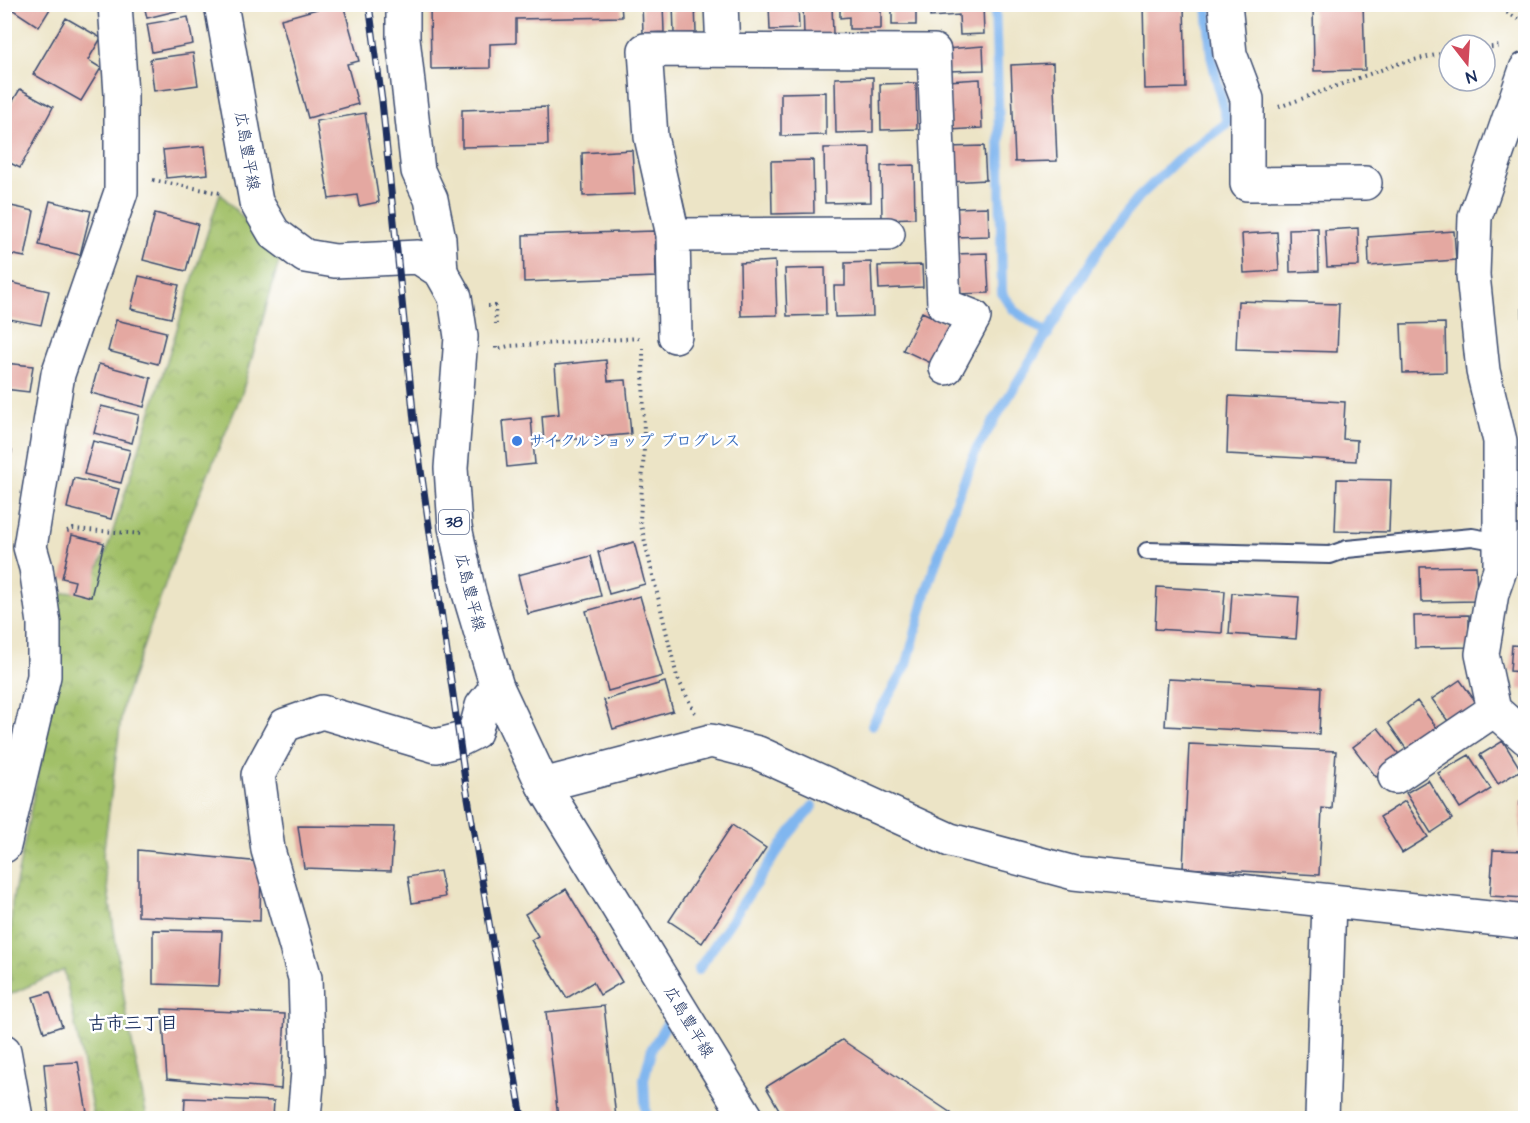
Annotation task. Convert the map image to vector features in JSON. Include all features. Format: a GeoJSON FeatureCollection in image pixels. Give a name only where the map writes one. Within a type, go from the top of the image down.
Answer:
{"type":"FeatureCollection","features":[{"type":"Feature","properties":{"kind":"street"},"geometry":{"type":"LineString","coordinates":[[4,846],[44,676],[44,623],[36,568],[30,547],[58,374],[121,192],[121,94],[115,4]]}},
{"type":"Feature","properties":{"kind":"street","name":"広島豊平線"},"geometry":{"type":"LineString","coordinates":[[221,4],[256,202],[274,233],[305,256],[335,261],[418,257],[441,272],[455,297],[461,337],[451,468],[455,526],[472,603],[497,687],[543,785],[747,1119]]}},
{"type":"Feature","properties":{"kind":"street"},"geometry":{"type":"LineString","coordinates":[[403,4],[403,38],[418,171],[431,199],[439,239],[441,272]]}},
{"type":"Feature","properties":{"kind":"street"},"geometry":{"type":"LineString","coordinates":[[721,4],[723,50]]}},
{"type":"Feature","properties":{"kind":"street"},"geometry":{"type":"LineString","coordinates":[[1225,4],[1230,54],[1247,99],[1247,184],[1365,183]]}},
{"type":"Feature","properties":{"kind":"street"},"geometry":{"type":"LineString","coordinates":[[675,336],[673,236],[651,137],[645,50],[934,51],[944,305],[974,317],[946,368]]}},
{"type":"Feature","properties":{"kind":"street"},"geometry":{"type":"LineString","coordinates":[[1526,69],[1517,122],[1475,218],[1473,275],[1483,371],[1500,441],[1500,570],[1492,593],[1482,654],[1494,710],[1526,738]]}},
{"type":"Feature","properties":{"kind":"street"},"geometry":{"type":"LineString","coordinates":[[673,236],[888,234]]}},
{"type":"Feature","properties":{"kind":"street"},"geometry":{"type":"LineString","coordinates":[[304,1119],[308,1072],[305,978],[268,850],[258,776],[285,725],[322,712],[436,746],[459,740],[475,732],[482,706],[497,687]]}},
{"type":"Feature","properties":{"kind":"street"},"geometry":{"type":"LineString","coordinates":[[1395,777],[1494,710]]}},
{"type":"Feature","properties":{"kind":"street"},"geometry":{"type":"LineString","coordinates":[[543,785],[711,741],[758,753],[950,840],[1074,873],[1526,922]]}},
{"type":"Feature","properties":{"kind":"street"},"geometry":{"type":"LineString","coordinates":[[1323,1119],[1329,901]]}},
{"type":"Feature","properties":{"kind":"street"},"geometry":{"type":"LineString","coordinates":[[4,1051],[16,1119]]}},
{"type":"Feature","properties":{"kind":"lane"},"geometry":{"type":"LineString","coordinates":[[1147,551],[1330,555],[1347,549],[1472,537],[1500,542]]}},
{"type":"Feature","properties":{"kind":"path"},"geometry":{"type":"LineString","coordinates":[[1491,4],[1526,24]]}},
{"type":"Feature","properties":{"kind":"path"},"geometry":{"type":"LineString","coordinates":[[1247,123],[1269,111],[1397,64],[1437,55]]}},
{"type":"Feature","properties":{"kind":"path"},"geometry":{"type":"LineString","coordinates":[[122,175],[220,193]]}},
{"type":"Feature","properties":{"kind":"path"},"geometry":{"type":"LineString","coordinates":[[496,350],[509,346],[643,338],[644,449],[640,520],[677,677],[711,741]]}},
{"type":"Feature","properties":{"kind":"path"},"geometry":{"type":"LineString","coordinates":[[30,547],[73,529],[143,534]]}},
{"type":"Feature","properties":{"kind":"green space"},"geometry":{"type":"Polygon","coordinates":[[[220,193],[280,258],[242,393],[182,537],[123,704],[103,856],[127,1017],[147,1118],[94,1118],[64,970],[9,995],[12,903],[47,729],[57,594],[87,590],[107,550],[220,193]]]}},
{"type":"Feature","properties":{"kind":"building"},"geometry":{"type":"Polygon","coordinates":[[[4,4],[53,4],[39,27],[4,4]]]}},
{"type":"Feature","properties":{"kind":"building"},"geometry":{"type":"Polygon","coordinates":[[[335,4],[343,4],[359,61],[347,64],[358,104],[308,118],[281,19],[335,4]]]}},
{"type":"Feature","properties":{"kind":"building"},"geometry":{"type":"Polygon","coordinates":[[[430,4],[621,4],[622,17],[516,19],[516,43],[490,44],[490,68],[431,69],[430,4]]]}},
{"type":"Feature","properties":{"kind":"building"},"geometry":{"type":"Polygon","coordinates":[[[642,4],[663,4],[664,32],[643,33],[642,4]]]}},
{"type":"Feature","properties":{"kind":"building"},"geometry":{"type":"Polygon","coordinates":[[[673,4],[695,4],[696,33],[674,34],[673,4]]]}},
{"type":"Feature","properties":{"kind":"building"},"geometry":{"type":"Polygon","coordinates":[[[769,4],[798,4],[799,29],[770,30],[769,4]]]}},
{"type":"Feature","properties":{"kind":"building"},"geometry":{"type":"Polygon","coordinates":[[[840,4],[881,4],[881,29],[849,29],[849,17],[840,18],[840,4]]]}},
{"type":"Feature","properties":{"kind":"building"},"geometry":{"type":"Polygon","coordinates":[[[892,4],[916,4],[916,25],[892,25],[892,4]]]}},
{"type":"Feature","properties":{"kind":"building"},"geometry":{"type":"Polygon","coordinates":[[[930,4],[983,4],[984,34],[960,35],[959,15],[930,17],[930,4]]]}},
{"type":"Feature","properties":{"kind":"building"},"geometry":{"type":"Polygon","coordinates":[[[1143,4],[1184,4],[1186,88],[1145,89],[1143,4]]]}},
{"type":"Feature","properties":{"kind":"building"},"geometry":{"type":"Polygon","coordinates":[[[1313,4],[1363,4],[1365,70],[1314,71],[1313,4]]]}},
{"type":"Feature","properties":{"kind":"building"},"geometry":{"type":"Polygon","coordinates":[[[144,5],[183,5],[184,9],[147,18],[144,5]]]}},
{"type":"Feature","properties":{"kind":"building"},"geometry":{"type":"Polygon","coordinates":[[[832,5],[833,34],[804,35],[803,6],[832,5]]]}},
{"type":"Feature","properties":{"kind":"building"},"geometry":{"type":"Polygon","coordinates":[[[188,17],[193,44],[152,52],[147,24],[188,17]]]}},
{"type":"Feature","properties":{"kind":"building"},"geometry":{"type":"Polygon","coordinates":[[[66,18],[101,38],[88,60],[101,68],[81,101],[33,74],[66,18]]]}},
{"type":"Feature","properties":{"kind":"building"},"geometry":{"type":"Polygon","coordinates":[[[983,46],[984,70],[947,71],[946,49],[983,46]]]}},
{"type":"Feature","properties":{"kind":"building"},"geometry":{"type":"Polygon","coordinates":[[[193,53],[198,85],[154,91],[150,59],[193,53]]]}},
{"type":"Feature","properties":{"kind":"building"},"geometry":{"type":"Polygon","coordinates":[[[1053,63],[1057,161],[1015,162],[1011,65],[1053,63]]]}},
{"type":"Feature","properties":{"kind":"building"},"geometry":{"type":"Polygon","coordinates":[[[873,77],[873,132],[836,133],[835,78],[873,77]]]}},
{"type":"Feature","properties":{"kind":"building"},"geometry":{"type":"Polygon","coordinates":[[[980,79],[982,128],[950,130],[948,81],[980,79]]]}},
{"type":"Feature","properties":{"kind":"building"},"geometry":{"type":"Polygon","coordinates":[[[916,83],[917,129],[881,130],[880,84],[916,83]]]}},
{"type":"Feature","properties":{"kind":"building"},"geometry":{"type":"Polygon","coordinates":[[[20,89],[53,107],[20,168],[4,160],[4,116],[20,89]]]}},
{"type":"Feature","properties":{"kind":"building"},"geometry":{"type":"Polygon","coordinates":[[[826,92],[826,135],[781,136],[781,93],[826,92]]]}},
{"type":"Feature","properties":{"kind":"building"},"geometry":{"type":"Polygon","coordinates":[[[547,107],[548,145],[462,147],[462,110],[547,107]]]}},
{"type":"Feature","properties":{"kind":"building"},"geometry":{"type":"Polygon","coordinates":[[[365,113],[379,202],[359,206],[357,195],[329,199],[316,121],[365,113]]]}},
{"type":"Feature","properties":{"kind":"building"},"geometry":{"type":"Polygon","coordinates":[[[205,146],[208,174],[166,178],[163,150],[205,146]]]}},
{"type":"Feature","properties":{"kind":"building"},"geometry":{"type":"Polygon","coordinates":[[[984,146],[986,180],[950,182],[949,147],[984,146]]]}},
{"type":"Feature","properties":{"kind":"building"},"geometry":{"type":"Polygon","coordinates":[[[870,147],[871,202],[825,203],[824,148],[870,147]]]}},
{"type":"Feature","properties":{"kind":"building"},"geometry":{"type":"Polygon","coordinates":[[[632,150],[635,194],[583,196],[582,153],[632,150]]]}},
{"type":"Feature","properties":{"kind":"building"},"geometry":{"type":"Polygon","coordinates":[[[813,160],[814,213],[772,214],[771,161],[813,160]]]}},
{"type":"Feature","properties":{"kind":"building"},"geometry":{"type":"Polygon","coordinates":[[[914,165],[915,218],[882,219],[881,166],[914,165]]]}},
{"type":"Feature","properties":{"kind":"building"},"geometry":{"type":"Polygon","coordinates":[[[50,201],[91,211],[80,255],[39,245],[50,201]]]}},
{"type":"Feature","properties":{"kind":"building"},"geometry":{"type":"Polygon","coordinates":[[[11,206],[34,211],[25,257],[4,253],[4,232],[6,232],[11,206]]]}},
{"type":"Feature","properties":{"kind":"building"},"geometry":{"type":"Polygon","coordinates":[[[988,207],[989,236],[955,237],[954,208],[988,207]]]}},
{"type":"Feature","properties":{"kind":"building"},"geometry":{"type":"Polygon","coordinates":[[[155,213],[198,224],[186,271],[143,260],[155,213]]]}},
{"type":"Feature","properties":{"kind":"building"},"geometry":{"type":"Polygon","coordinates":[[[1318,228],[1319,271],[1290,272],[1289,229],[1318,228]]]}},
{"type":"Feature","properties":{"kind":"building"},"geometry":{"type":"Polygon","coordinates":[[[1358,228],[1359,266],[1327,267],[1325,230],[1358,228]]]}},
{"type":"Feature","properties":{"kind":"building"},"geometry":{"type":"Polygon","coordinates":[[[655,231],[656,277],[524,282],[523,235],[655,231]]]}},
{"type":"Feature","properties":{"kind":"building"},"geometry":{"type":"Polygon","coordinates":[[[1454,231],[1456,260],[1369,266],[1368,237],[1454,231]]]}},
{"type":"Feature","properties":{"kind":"building"},"geometry":{"type":"Polygon","coordinates":[[[1277,232],[1279,271],[1244,273],[1242,234],[1277,232]]]}},
{"type":"Feature","properties":{"kind":"building"},"geometry":{"type":"Polygon","coordinates":[[[987,253],[989,293],[957,294],[955,254],[987,253]]]}},
{"type":"Feature","properties":{"kind":"building"},"geometry":{"type":"Polygon","coordinates":[[[775,261],[777,315],[741,316],[740,263],[775,261]]]}},
{"type":"Feature","properties":{"kind":"building"},"geometry":{"type":"Polygon","coordinates":[[[871,262],[873,316],[835,317],[834,286],[845,286],[845,263],[871,262]]]}},
{"type":"Feature","properties":{"kind":"building"},"geometry":{"type":"Polygon","coordinates":[[[922,265],[923,287],[879,289],[878,266],[922,265]]]}},
{"type":"Feature","properties":{"kind":"building"},"geometry":{"type":"Polygon","coordinates":[[[825,268],[826,315],[787,316],[785,269],[825,268]]]}},
{"type":"Feature","properties":{"kind":"building"},"geometry":{"type":"Polygon","coordinates":[[[139,276],[179,285],[171,318],[131,309],[139,276]]]}},
{"type":"Feature","properties":{"kind":"building"},"geometry":{"type":"Polygon","coordinates":[[[4,281],[49,291],[41,325],[4,318],[4,281]]]}},
{"type":"Feature","properties":{"kind":"building"},"geometry":{"type":"Polygon","coordinates":[[[1238,301],[1339,304],[1337,352],[1236,349],[1238,301]]]}},
{"type":"Feature","properties":{"kind":"building"},"geometry":{"type":"Polygon","coordinates":[[[1522,304],[1526,304],[1526,342],[1523,342],[1522,304]]]}},
{"type":"Feature","properties":{"kind":"building"},"geometry":{"type":"Polygon","coordinates":[[[922,312],[952,326],[933,364],[903,350],[922,312]]]}},
{"type":"Feature","properties":{"kind":"building"},"geometry":{"type":"Polygon","coordinates":[[[116,320],[166,332],[158,364],[108,351],[116,320]]]}},
{"type":"Feature","properties":{"kind":"building"},"geometry":{"type":"Polygon","coordinates":[[[1445,323],[1446,372],[1403,373],[1401,324],[1445,323]]]}},
{"type":"Feature","properties":{"kind":"building"},"geometry":{"type":"Polygon","coordinates":[[[606,360],[608,381],[626,380],[631,434],[544,442],[542,416],[559,414],[555,365],[606,360]]]}},
{"type":"Feature","properties":{"kind":"building"},"geometry":{"type":"Polygon","coordinates":[[[4,363],[33,366],[29,392],[4,389],[4,363]]]}},
{"type":"Feature","properties":{"kind":"building"},"geometry":{"type":"Polygon","coordinates":[[[99,364],[151,378],[144,407],[91,393],[99,364]]]}},
{"type":"Feature","properties":{"kind":"building"},"geometry":{"type":"Polygon","coordinates":[[[1229,396],[1345,402],[1343,439],[1357,440],[1356,461],[1227,454],[1229,396]]]}},
{"type":"Feature","properties":{"kind":"building"},"geometry":{"type":"Polygon","coordinates":[[[101,406],[139,415],[132,443],[94,433],[101,406]]]}},
{"type":"Feature","properties":{"kind":"building"},"geometry":{"type":"Polygon","coordinates":[[[531,418],[535,464],[507,467],[503,421],[531,418]]]}},
{"type":"Feature","properties":{"kind":"building"},"geometry":{"type":"Polygon","coordinates":[[[93,441],[130,450],[121,483],[84,474],[93,441]]]}},
{"type":"Feature","properties":{"kind":"building"},"geometry":{"type":"Polygon","coordinates":[[[4,449],[12,450],[6,490],[4,490],[4,449]]]}},
{"type":"Feature","properties":{"kind":"building"},"geometry":{"type":"Polygon","coordinates":[[[74,478],[119,489],[111,519],[67,508],[74,478]]]}},
{"type":"Feature","properties":{"kind":"building"},"geometry":{"type":"Polygon","coordinates":[[[1337,479],[1391,480],[1389,532],[1335,531],[1337,479]]]}},
{"type":"Feature","properties":{"kind":"building"},"geometry":{"type":"Polygon","coordinates":[[[72,535],[104,543],[91,597],[72,592],[75,581],[62,578],[72,535]]]}},
{"type":"Feature","properties":{"kind":"building"},"geometry":{"type":"Polygon","coordinates":[[[634,542],[645,584],[609,594],[598,552],[634,542]]]}},
{"type":"Feature","properties":{"kind":"building"},"geometry":{"type":"Polygon","coordinates":[[[591,556],[601,596],[528,614],[518,575],[591,556]]]}},
{"type":"Feature","properties":{"kind":"building"},"geometry":{"type":"Polygon","coordinates":[[[1476,566],[1477,601],[1421,602],[1420,567],[1476,566]]]}},
{"type":"Feature","properties":{"kind":"building"},"geometry":{"type":"Polygon","coordinates":[[[1157,587],[1225,591],[1222,633],[1155,629],[1157,587]]]}},
{"type":"Feature","properties":{"kind":"building"},"geometry":{"type":"Polygon","coordinates":[[[1232,593],[1299,597],[1296,639],[1229,634],[1232,593]]]}},
{"type":"Feature","properties":{"kind":"building"},"geometry":{"type":"Polygon","coordinates":[[[640,596],[663,676],[608,691],[586,611],[640,596]]]}},
{"type":"Feature","properties":{"kind":"building"},"geometry":{"type":"Polygon","coordinates":[[[1469,615],[1469,647],[1415,648],[1414,616],[1469,615]]]}},
{"type":"Feature","properties":{"kind":"building"},"geometry":{"type":"Polygon","coordinates":[[[1523,639],[1526,639],[1526,690],[1518,689],[1520,672],[1510,671],[1512,645],[1523,646],[1523,639]]]}},
{"type":"Feature","properties":{"kind":"building"},"geometry":{"type":"Polygon","coordinates":[[[1168,679],[1321,687],[1319,734],[1165,726],[1168,679]]]}},
{"type":"Feature","properties":{"kind":"building"},"geometry":{"type":"Polygon","coordinates":[[[1460,680],[1478,705],[1450,724],[1432,699],[1460,680]]]}},
{"type":"Feature","properties":{"kind":"building"},"geometry":{"type":"Polygon","coordinates":[[[665,682],[673,711],[613,729],[604,700],[665,682]]]}},
{"type":"Feature","properties":{"kind":"building"},"geometry":{"type":"Polygon","coordinates":[[[1417,701],[1439,731],[1409,753],[1388,723],[1417,701]]]}},
{"type":"Feature","properties":{"kind":"building"},"geometry":{"type":"Polygon","coordinates":[[[1378,728],[1402,758],[1376,777],[1353,747],[1378,728]]]}},
{"type":"Feature","properties":{"kind":"building"},"geometry":{"type":"Polygon","coordinates":[[[1503,741],[1521,770],[1498,784],[1480,755],[1503,741]]]}},
{"type":"Feature","properties":{"kind":"building"},"geometry":{"type":"Polygon","coordinates":[[[1189,744],[1336,751],[1332,809],[1322,808],[1319,875],[1183,868],[1189,744]]]}},
{"type":"Feature","properties":{"kind":"building"},"geometry":{"type":"Polygon","coordinates":[[[1469,755],[1491,789],[1460,808],[1438,773],[1469,755]]]}},
{"type":"Feature","properties":{"kind":"building"},"geometry":{"type":"Polygon","coordinates":[[[1428,780],[1452,819],[1431,833],[1406,793],[1428,780]]]}},
{"type":"Feature","properties":{"kind":"building"},"geometry":{"type":"Polygon","coordinates":[[[1405,801],[1428,837],[1402,853],[1380,817],[1405,801]]]}},
{"type":"Feature","properties":{"kind":"building"},"geometry":{"type":"Polygon","coordinates":[[[1520,802],[1526,802],[1526,844],[1521,844],[1520,802]]]}},
{"type":"Feature","properties":{"kind":"building"},"geometry":{"type":"Polygon","coordinates":[[[732,825],[766,848],[702,943],[669,921],[732,825]]]}},
{"type":"Feature","properties":{"kind":"building"},"geometry":{"type":"Polygon","coordinates":[[[298,826],[394,827],[391,871],[304,868],[298,826]]]}},
{"type":"Feature","properties":{"kind":"building"},"geometry":{"type":"Polygon","coordinates":[[[138,850],[261,862],[260,921],[138,916],[138,850]]]}},
{"type":"Feature","properties":{"kind":"building"},"geometry":{"type":"Polygon","coordinates":[[[1493,850],[1526,851],[1526,898],[1490,896],[1493,850]]]}},
{"type":"Feature","properties":{"kind":"building"},"geometry":{"type":"Polygon","coordinates":[[[440,871],[445,897],[412,903],[408,877],[440,871]]]}},
{"type":"Feature","properties":{"kind":"building"},"geometry":{"type":"Polygon","coordinates":[[[566,889],[622,982],[600,995],[593,982],[567,998],[531,940],[538,936],[525,914],[566,889]]]}},
{"type":"Feature","properties":{"kind":"building"},"geometry":{"type":"Polygon","coordinates":[[[153,930],[222,931],[219,986],[153,984],[153,930]]]}},
{"type":"Feature","properties":{"kind":"building"},"geometry":{"type":"Polygon","coordinates":[[[50,992],[62,1026],[44,1032],[33,997],[50,992]]]}},
{"type":"Feature","properties":{"kind":"building"},"geometry":{"type":"Polygon","coordinates":[[[604,1006],[616,1118],[558,1118],[546,1012],[604,1006]]]}},
{"type":"Feature","properties":{"kind":"building"},"geometry":{"type":"Polygon","coordinates":[[[162,1009],[285,1014],[281,1089],[167,1079],[162,1009]]]}},
{"type":"Feature","properties":{"kind":"building"},"geometry":{"type":"Polygon","coordinates":[[[842,1040],[951,1113],[955,1118],[784,1118],[766,1087],[842,1040]]]}},
{"type":"Feature","properties":{"kind":"building"},"geometry":{"type":"Polygon","coordinates":[[[78,1062],[88,1118],[49,1118],[44,1064],[78,1062]]]}},
{"type":"Feature","properties":{"kind":"building"},"geometry":{"type":"Polygon","coordinates":[[[185,1098],[274,1101],[273,1118],[184,1118],[185,1098]]]}},
{"type":"Feature","properties":{"kind":"waterway"},"geometry":{"type":"LineString","coordinates":[[995,4],[1002,293],[1014,310],[1048,334]]}},
{"type":"Feature","properties":{"kind":"waterway"},"geometry":{"type":"LineString","coordinates":[[872,725],[907,664],[926,593],[956,501],[976,450],[1106,237],[1138,198],[1177,160],[1227,123],[1211,55],[1207,4]]}},
{"type":"Feature","properties":{"kind":"waterway"},"geometry":{"type":"LineString","coordinates":[[698,970],[790,833],[813,806]]}},
{"type":"Feature","properties":{"kind":"waterway"},"geometry":{"type":"LineString","coordinates":[[646,1118],[644,1079],[652,1048],[669,1020]]}},
{"type":"Feature","properties":{"kind":"railway"},"geometry":{"type":"LineString","coordinates":[[369,4],[382,101],[414,421],[466,786],[522,1118]]}},
{"type":"Feature","properties":{"kind":"place","name":"サイクルショップ プログレス"},"geometry":{"type":"Point","coordinates":[517,441]}},
{"type":"Feature","properties":{"kind":"district","name":"古市三丁目"},"geometry":{"type":"Point","coordinates":[133,1023]}}]}
